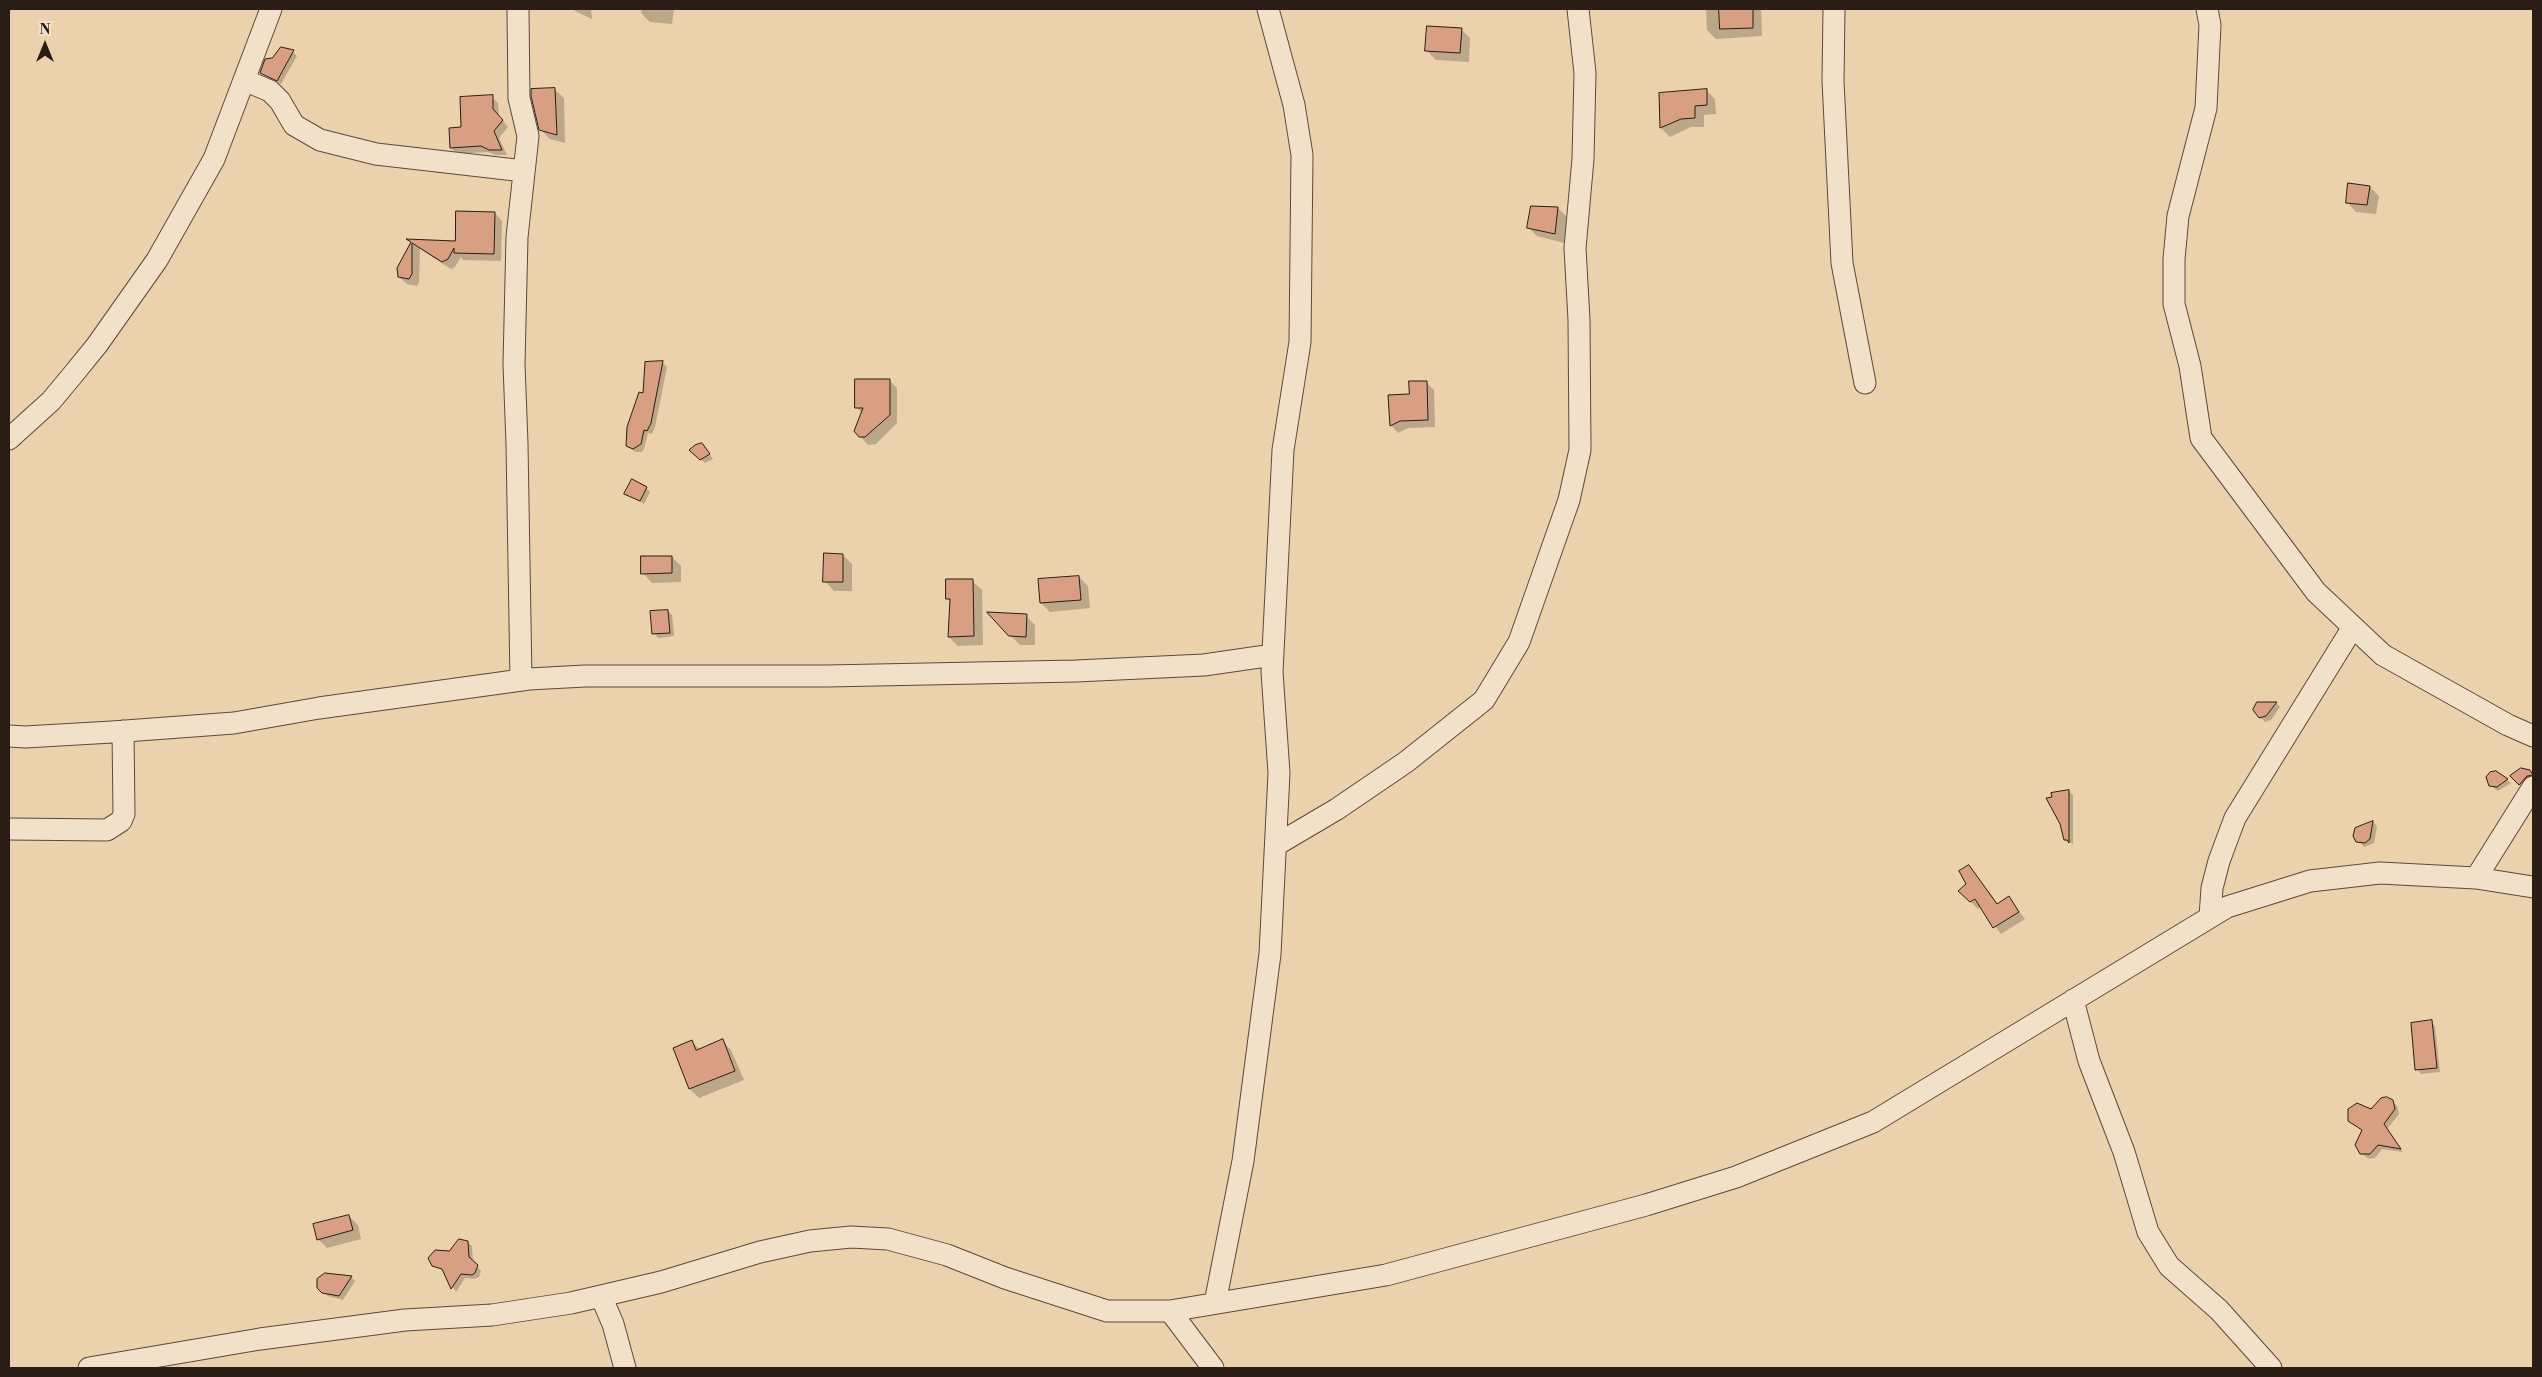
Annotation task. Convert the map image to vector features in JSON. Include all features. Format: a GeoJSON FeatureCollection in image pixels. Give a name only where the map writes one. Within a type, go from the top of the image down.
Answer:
{"type":"FeatureCollection","features":[{"type":"Feature","properties":{"kind":"street"},"geometry":{"type":"LineString","coordinates":[[9,439],[51,401],[66,383],[97,345],[157,260],[214,159],[271,9]]}},
{"type":"Feature","properties":{"kind":"street"},"geometry":{"type":"LineString","coordinates":[[518,9],[519,98],[528,136],[517,237],[514,364],[521,680]]}},
{"type":"Feature","properties":{"kind":"street"},"geometry":{"type":"LineString","coordinates":[[1215,1303],[1245,1151],[1270,954],[1279,773],[1272,672],[1283,450],[1300,342],[1302,155],[1294,105],[1268,9]]}},
{"type":"Feature","properties":{"kind":"street"},"geometry":{"type":"LineString","coordinates":[[1276,844],[1337,809],[1406,762],[1484,700],[1519,642],[1569,500],[1580,450],[1579,320],[1575,248],[1583,159],[1585,73],[1578,9]]}},
{"type":"Feature","properties":{"kind":"street"},"geometry":{"type":"LineString","coordinates":[[1834,9],[1833,81],[1842,263],[1865,383]]}},
{"type":"Feature","properties":{"kind":"street"},"geometry":{"type":"LineString","coordinates":[[2207,9],[2210,25],[2206,108],[2178,216],[2174,259],[2174,304],[2190,366],[2201,438],[2270,534],[2316,592],[2383,655],[2508,725],[2533,736]]}},
{"type":"Feature","properties":{"kind":"street"},"geometry":{"type":"LineString","coordinates":[[244,80],[270,91],[280,101],[294,125],[320,140],[376,154],[524,171]]}},
{"type":"Feature","properties":{"kind":"street"},"geometry":{"type":"LineString","coordinates":[[2210,917],[2212,888],[2235,818],[2353,626]]}},
{"type":"Feature","properties":{"kind":"street"},"geometry":{"type":"LineString","coordinates":[[9,736],[25,737],[234,723],[328,707],[521,680],[585,676],[877,675],[1076,671],[1204,665],[1273,655]]}},
{"type":"Feature","properties":{"kind":"street"},"geometry":{"type":"LineString","coordinates":[[9,829],[107,830],[121,822],[124,814],[122,731]]}},
{"type":"Feature","properties":{"kind":"street"},"geometry":{"type":"LineString","coordinates":[[2476,878],[2533,787]]}},
{"type":"Feature","properties":{"kind":"street"},"geometry":{"type":"LineString","coordinates":[[89,1368],[260,1338],[405,1320],[492,1315],[601,1296],[661,1282],[768,1250],[810,1241],[851,1237],[888,1239],[947,1255],[1005,1278],[1107,1311],[1170,1311],[1386,1275],[1646,1205],[1736,1177],[1873,1122],[2227,906],[2310,881],[2380,873],[2476,878],[2533,887]]}},
{"type":"Feature","properties":{"kind":"street"},"geometry":{"type":"LineString","coordinates":[[2073,1000],[2089,1061],[2124,1152],[2148,1232],[2169,1266],[2219,1310],[2271,1368]]}},
{"type":"Feature","properties":{"kind":"street"},"geometry":{"type":"LineString","coordinates":[[601,1296],[613,1324],[625,1368]]}},
{"type":"Feature","properties":{"kind":"street"},"geometry":{"type":"LineString","coordinates":[[1170,1311],[1213,1368]]}},
{"type":"Feature","properties":{"kind":"building"},"geometry":{"type":"Polygon","coordinates":[[[1719,9],[1753,9],[1753,28],[1720,29],[1719,9]]]}},
{"type":"Feature","properties":{"kind":"building"},"geometry":{"type":"Polygon","coordinates":[[[1427,26],[1462,28],[1460,53],[1425,51],[1427,26]]]}},
{"type":"Feature","properties":{"kind":"building"},"geometry":{"type":"Polygon","coordinates":[[[281,47],[294,50],[277,81],[260,73],[265,59],[272,58],[281,47]]]}},
{"type":"Feature","properties":{"kind":"building"},"geometry":{"type":"Polygon","coordinates":[[[555,88],[557,135],[539,130],[531,96],[531,89],[555,88]]]}},
{"type":"Feature","properties":{"kind":"building"},"geometry":{"type":"Polygon","coordinates":[[[1707,89],[1707,105],[1695,106],[1695,118],[1681,119],[1660,128],[1659,93],[1707,89]]]}},
{"type":"Feature","properties":{"kind":"building"},"geometry":{"type":"Polygon","coordinates":[[[493,95],[493,109],[503,120],[494,131],[502,150],[489,150],[481,146],[450,148],[449,128],[461,127],[460,97],[493,95]]]}},
{"type":"Feature","properties":{"kind":"building"},"geometry":{"type":"Polygon","coordinates":[[[2348,183],[2370,186],[2367,205],[2346,203],[2348,183]]]}},
{"type":"Feature","properties":{"kind":"building"},"geometry":{"type":"Polygon","coordinates":[[[1531,206],[1558,207],[1555,234],[1527,228],[1531,206]]]}},
{"type":"Feature","properties":{"kind":"building"},"geometry":{"type":"Polygon","coordinates":[[[456,211],[495,212],[494,254],[454,253],[454,248],[448,259],[442,262],[412,243],[412,274],[409,279],[398,277],[397,268],[411,242],[406,239],[455,241],[456,211]]]}},
{"type":"Feature","properties":{"kind":"building"},"geometry":{"type":"Polygon","coordinates":[[[663,361],[651,423],[647,431],[644,430],[641,444],[633,449],[626,446],[627,427],[639,392],[643,393],[645,362],[663,361]]]}},
{"type":"Feature","properties":{"kind":"building"},"geometry":{"type":"Polygon","coordinates":[[[855,379],[890,379],[890,415],[865,437],[859,437],[854,431],[863,408],[855,408],[855,379]]]}},
{"type":"Feature","properties":{"kind":"building"},"geometry":{"type":"Polygon","coordinates":[[[1409,381],[1427,381],[1428,420],[1400,421],[1390,426],[1388,395],[1409,394],[1409,381]]]}},
{"type":"Feature","properties":{"kind":"building"},"geometry":{"type":"Polygon","coordinates":[[[702,443],[710,454],[700,460],[689,450],[695,445],[702,443]]]}},
{"type":"Feature","properties":{"kind":"building"},"geometry":{"type":"Polygon","coordinates":[[[632,479],[647,487],[640,501],[624,494],[632,479]]]}},
{"type":"Feature","properties":{"kind":"building"},"geometry":{"type":"Polygon","coordinates":[[[824,553],[843,554],[843,582],[823,582],[824,553]]]}},
{"type":"Feature","properties":{"kind":"building"},"geometry":{"type":"Polygon","coordinates":[[[641,556],[672,556],[672,573],[641,574],[641,556]]]}},
{"type":"Feature","properties":{"kind":"building"},"geometry":{"type":"Polygon","coordinates":[[[1079,576],[1081,600],[1040,603],[1038,579],[1079,576]]]}},
{"type":"Feature","properties":{"kind":"building"},"geometry":{"type":"Polygon","coordinates":[[[946,579],[973,579],[974,636],[948,637],[950,599],[946,599],[946,579]]]}},
{"type":"Feature","properties":{"kind":"building"},"geometry":{"type":"Polygon","coordinates":[[[668,610],[670,633],[652,634],[650,611],[668,610]]]}},
{"type":"Feature","properties":{"kind":"building"},"geometry":{"type":"Polygon","coordinates":[[[987,612],[1027,614],[1026,637],[1009,636],[987,612]]]}},
{"type":"Feature","properties":{"kind":"building"},"geometry":{"type":"Polygon","coordinates":[[[2257,702],[2277,702],[2266,716],[2259,718],[2253,710],[2257,702]]]}},
{"type":"Feature","properties":{"kind":"building"},"geometry":{"type":"Polygon","coordinates":[[[2521,768],[2530,770],[2533,775],[2527,776],[2519,785],[2510,776],[2521,768]]]}},
{"type":"Feature","properties":{"kind":"building"},"geometry":{"type":"Polygon","coordinates":[[[2496,771],[2508,779],[2497,787],[2489,786],[2486,777],[2490,772],[2496,771]]]}},
{"type":"Feature","properties":{"kind":"building"},"geometry":{"type":"Polygon","coordinates":[[[2069,790],[2069,843],[2067,840],[2064,840],[2060,824],[2046,798],[2052,797],[2051,793],[2069,790]]]}},
{"type":"Feature","properties":{"kind":"building"},"geometry":{"type":"Polygon","coordinates":[[[2373,821],[2370,839],[2365,843],[2356,842],[2353,836],[2355,828],[2373,821]]]}},
{"type":"Feature","properties":{"kind":"building"},"geometry":{"type":"Polygon","coordinates":[[[1969,865],[1997,904],[2009,896],[2019,912],[1993,928],[1975,899],[1970,902],[1958,891],[1966,884],[1959,871],[1969,865]]]}},
{"type":"Feature","properties":{"kind":"building"},"geometry":{"type":"Polygon","coordinates":[[[2432,1020],[2437,1068],[2415,1070],[2411,1023],[2432,1020]]]}},
{"type":"Feature","properties":{"kind":"building"},"geometry":{"type":"Polygon","coordinates":[[[723,1039],[735,1071],[689,1089],[673,1048],[692,1040],[696,1050],[723,1039]]]}},
{"type":"Feature","properties":{"kind":"building"},"geometry":{"type":"Polygon","coordinates":[[[2387,1097],[2393,1100],[2395,1109],[2384,1124],[2401,1149],[2378,1145],[2370,1154],[2360,1154],[2355,1145],[2362,1130],[2348,1121],[2348,1109],[2357,1103],[2371,1109],[2381,1098],[2387,1097]]]}},
{"type":"Feature","properties":{"kind":"building"},"geometry":{"type":"Polygon","coordinates":[[[349,1215],[353,1230],[317,1240],[313,1224],[349,1215]]]}},
{"type":"Feature","properties":{"kind":"building"},"geometry":{"type":"Polygon","coordinates":[[[459,1239],[468,1241],[469,1257],[478,1265],[475,1273],[472,1275],[461,1274],[451,1289],[442,1269],[432,1266],[428,1258],[435,1250],[449,1251],[459,1239]]]}},
{"type":"Feature","properties":{"kind":"building"},"geometry":{"type":"Polygon","coordinates":[[[325,1273],[352,1276],[339,1296],[322,1293],[317,1288],[317,1279],[325,1273]]]}}]}
